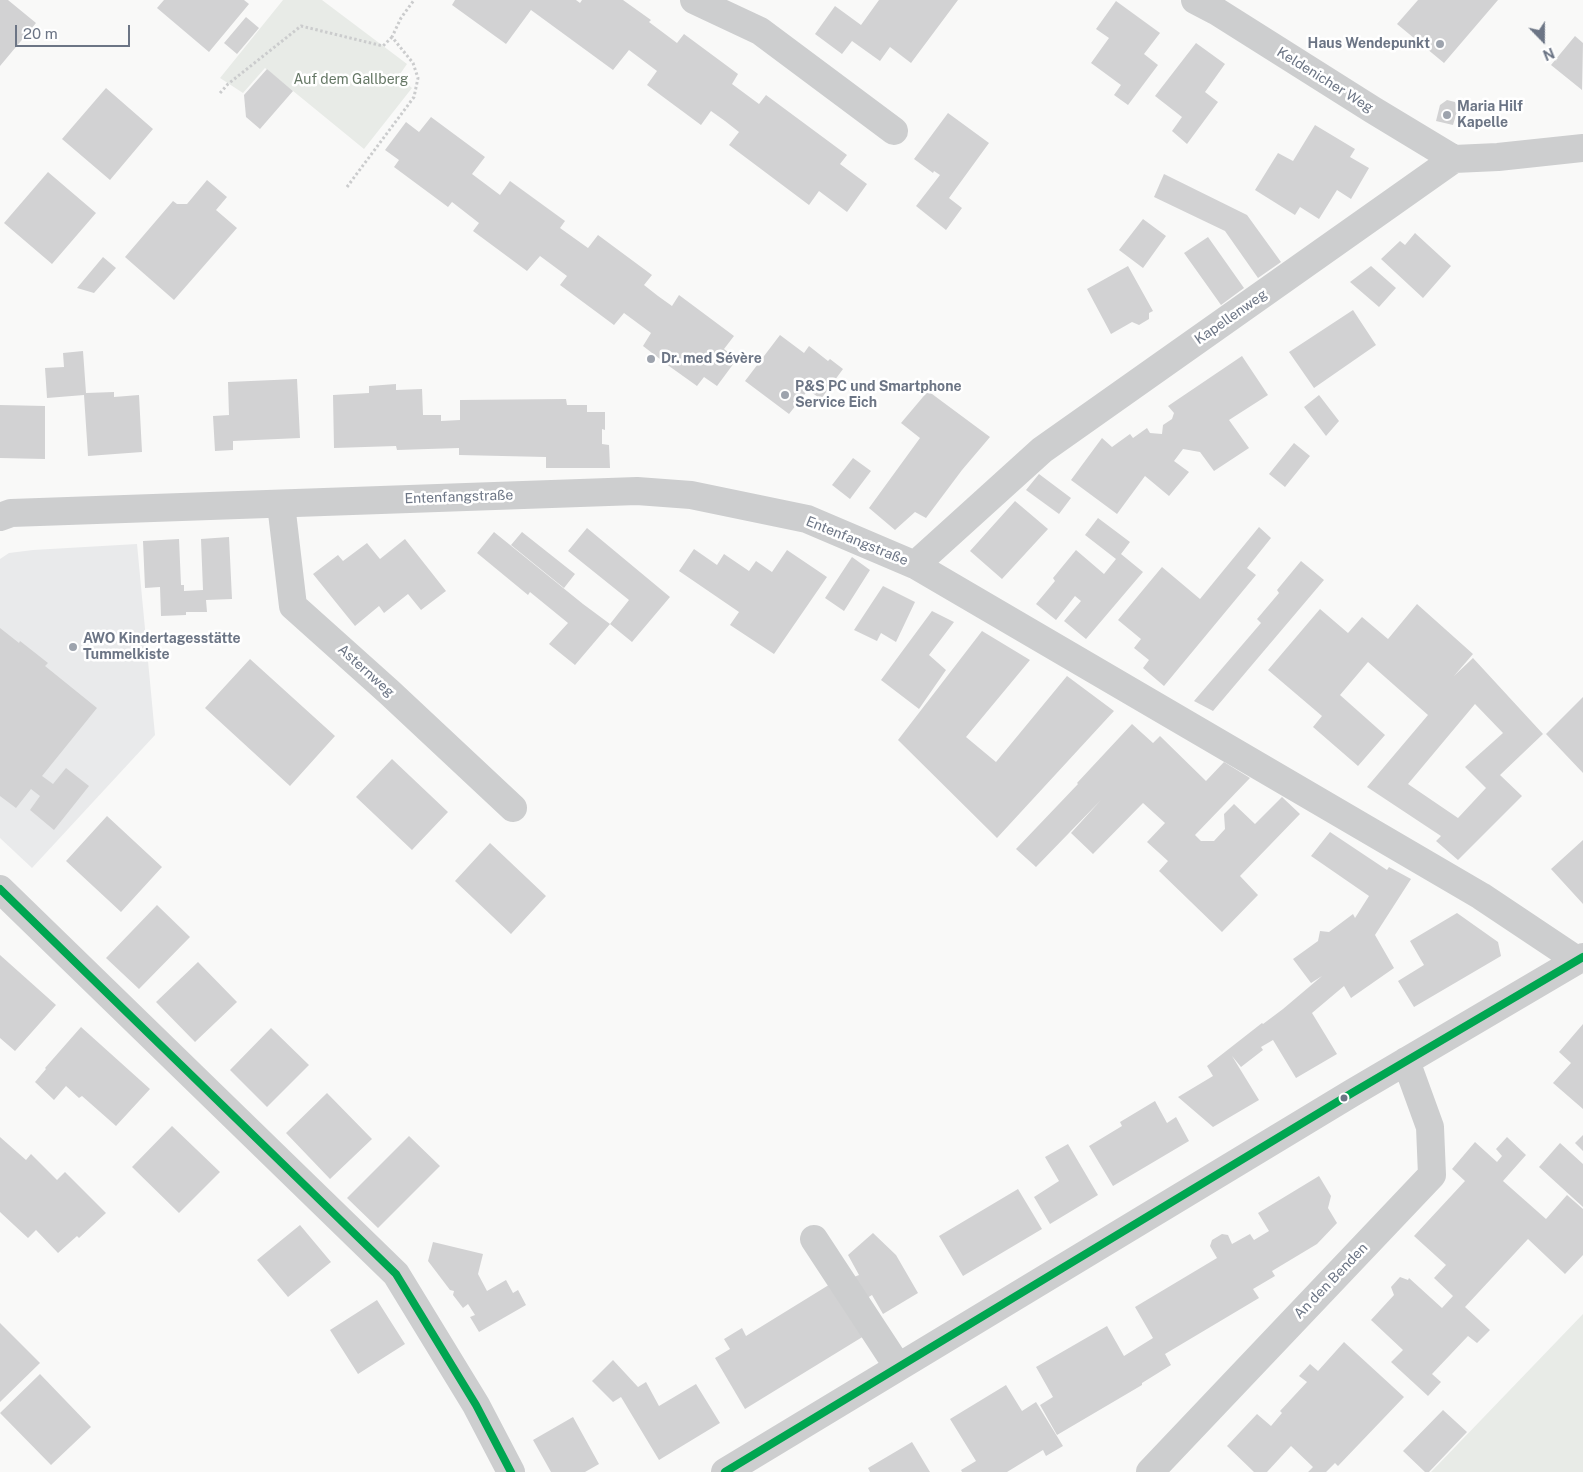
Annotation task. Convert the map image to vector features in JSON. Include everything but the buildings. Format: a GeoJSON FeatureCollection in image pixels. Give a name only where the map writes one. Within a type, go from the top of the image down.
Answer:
{"type":"FeatureCollection","features":[{"type":"Feature","properties":{"kind":"street"},"geometry":{"type":"LineString","coordinates":[[694,0],[760,31],[894,131]]}},
{"type":"Feature","properties":{"kind":"street","name":"Keldenicher Weg"},"geometry":{"type":"LineString","coordinates":[[1196,0],[1454,159]]}},
{"type":"Feature","properties":{"kind":"street"},"geometry":{"type":"LineString","coordinates":[[1454,159],[1498,158],[1583,148]]}},
{"type":"Feature","properties":{"kind":"street","name":"Kapellenweg"},"geometry":{"type":"LineString","coordinates":[[915,565],[1042,450],[1454,159]]}},
{"type":"Feature","properties":{"kind":"street","name":"Entenfangstraße"},"geometry":{"type":"LineString","coordinates":[[0,517],[11,513],[637,491],[691,495],[807,519],[915,565],[1481,896],[1580,959]]}},
{"type":"Feature","properties":{"kind":"street","name":"Asternweg"},"geometry":{"type":"LineString","coordinates":[[281,504],[293,606],[513,808]]}},
{"type":"Feature","properties":{"kind":"street"},"geometry":{"type":"LineString","coordinates":[[0,890],[396,1274],[476,1405],[510,1472]]}},
{"type":"Feature","properties":{"kind":"street"},"geometry":{"type":"LineString","coordinates":[[725,1472],[1406,1061],[1580,959]]}},
{"type":"Feature","properties":{"kind":"street","name":"An den Benden"},"geometry":{"type":"LineString","coordinates":[[1150,1472],[1432,1175],[1430,1127],[1406,1061]]}},
{"type":"Feature","properties":{"kind":"street"},"geometry":{"type":"LineString","coordinates":[[814,1239],[898,1367]]}},
{"type":"Feature","properties":{"kind":"path"},"geometry":{"type":"LineString","coordinates":[[220,93],[228,84],[301,26],[383,46],[392,37],[401,18],[414,0]]}},
{"type":"Feature","properties":{"kind":"path"},"geometry":{"type":"LineString","coordinates":[[347,187],[414,98],[418,78],[413,63],[392,37]]}},
{"type":"Feature","properties":{"kind":"shaded area","name":"AWO Kindertagesstätte Tummelkiste"},"geometry":{"type":"Polygon","coordinates":[[[137,544],[155,735],[32,868],[0,838],[0,559],[9,553],[33,550],[137,544]]]}},
{"type":"Feature","properties":{"kind":"green space","name":"Auf dem Gallberg"},"geometry":{"type":"Polygon","coordinates":[[[283,0],[322,0],[407,64],[398,77],[412,88],[364,149],[265,68],[243,93],[220,78],[283,0]]]}},
{"type":"Feature","properties":{"kind":"green space"},"geometry":{"type":"Polygon","coordinates":[[[1583,1314],[1583,1472],[1431,1472],[1583,1314]]]}},
{"type":"Feature","properties":{"kind":"transit line"},"geometry":{"type":"LineString","coordinates":[[0,889],[396,1274],[476,1405],[511,1472]]}},
{"type":"Feature","properties":{"kind":"transit line"},"geometry":{"type":"LineString","coordinates":[[725,1472],[1352,1093],[1583,957]]}},
{"type":"Feature","properties":{"kind":"place","name":"Haus Wendepunkt"},"geometry":{"type":"Point","coordinates":[1440,44]}},
{"type":"Feature","properties":{"kind":"place","name":"Maria Hilf Kapelle"},"geometry":{"type":"Point","coordinates":[1447,115]}},
{"type":"Feature","properties":{"kind":"place","name":"Dr. med Sévère"},"geometry":{"type":"Point","coordinates":[651,359]}},
{"type":"Feature","properties":{"kind":"place","name":"P&S PC und Smartphone Service Eich"},"geometry":{"type":"Point","coordinates":[785,395]}},
{"type":"Feature","properties":{"kind":"place","name":"AWO Kindertagesstätte Tummelkiste"},"geometry":{"type":"Point","coordinates":[73,647]}}]}
